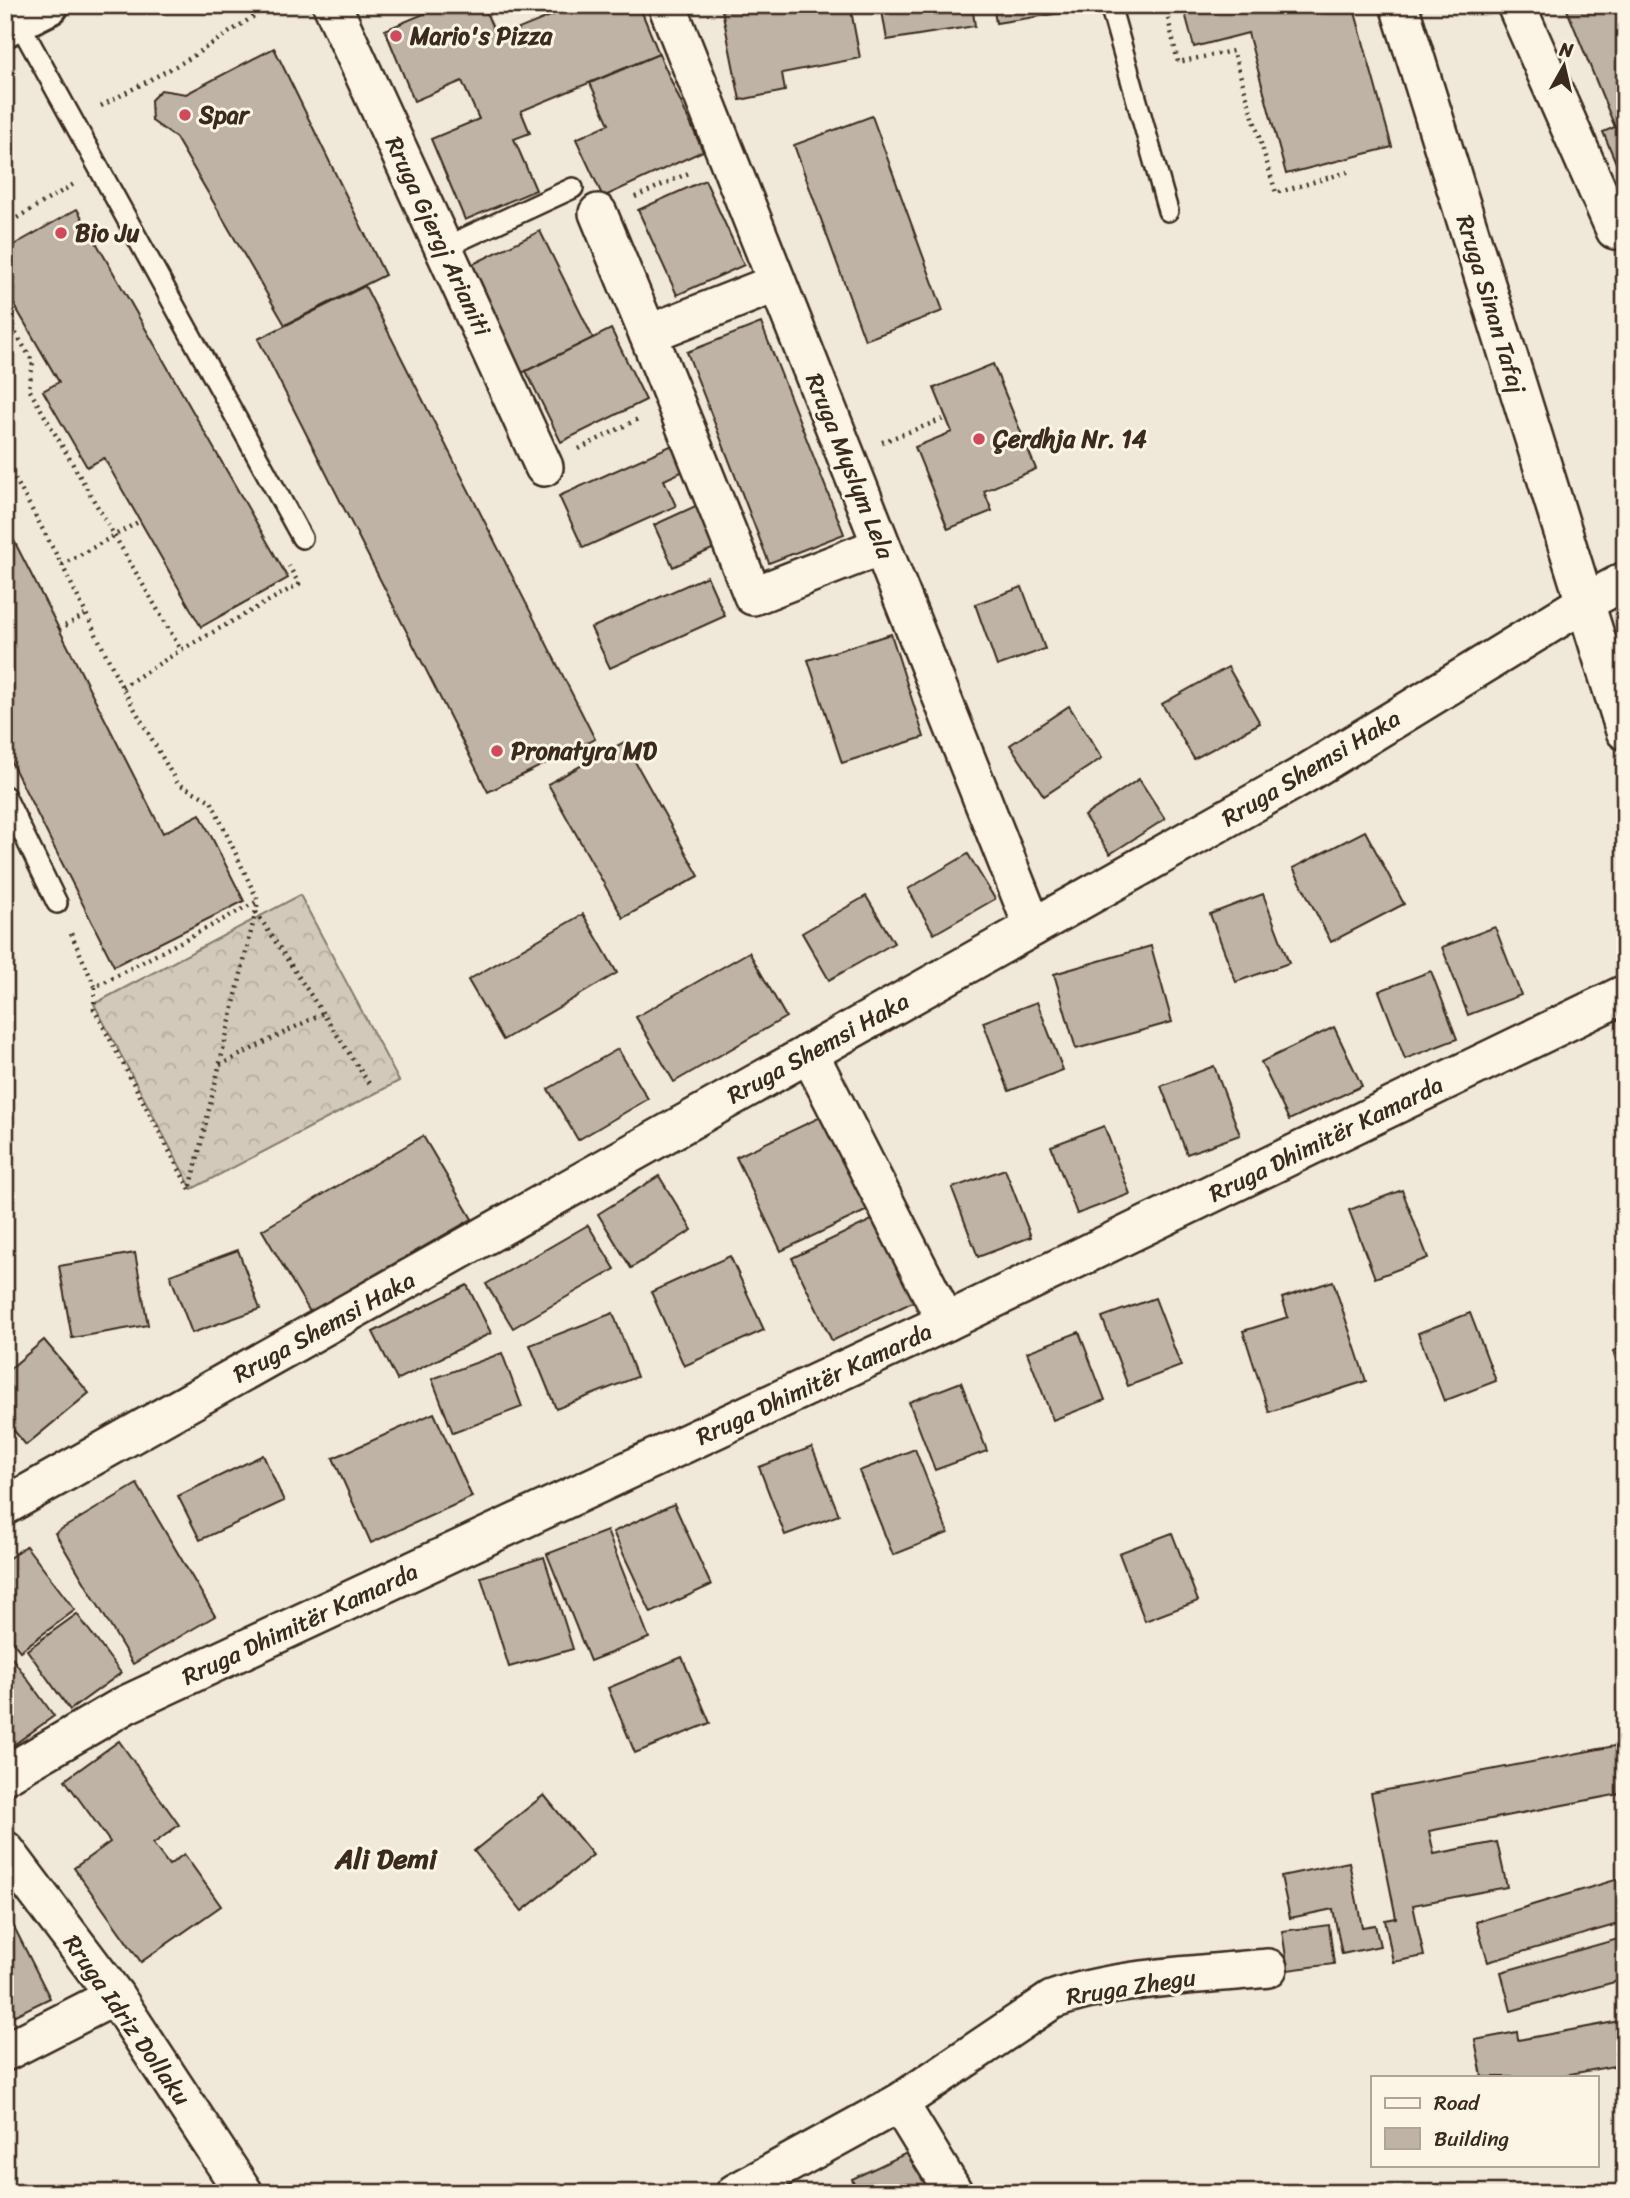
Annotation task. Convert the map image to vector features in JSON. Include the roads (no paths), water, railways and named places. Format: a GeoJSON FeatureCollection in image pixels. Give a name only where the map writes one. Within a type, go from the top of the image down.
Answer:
{"type":"FeatureCollection","features":[{"type":"Feature","properties":{"kind":"street","name":"Rruga Gjergj Arianiti"},"geometry":{"type":"LineString","coordinates":[[332,5],[544,467]]}},
{"type":"Feature","properties":{"kind":"street","name":"Rruga Myslym Lela"},"geometry":{"type":"LineString","coordinates":[[667,5],[1033,927]]}},
{"type":"Feature","properties":{"kind":"street","name":"Rruga Sinan Tafaj"},"geometry":{"type":"LineString","coordinates":[[1399,5],[1625,731]]}},
{"type":"Feature","properties":{"kind":"street"},"geometry":{"type":"LineString","coordinates":[[1516,5],[1615,230]]}},
{"type":"Feature","properties":{"kind":"street"},"geometry":{"type":"LineString","coordinates":[[585,201],[648,334],[753,596],[881,546]]}},
{"type":"Feature","properties":{"kind":"street"},"geometry":{"type":"LineString","coordinates":[[648,334],[777,283]]}},
{"type":"Feature","properties":{"kind":"street","name":"Rruga Shemsi Haka"},"geometry":{"type":"LineString","coordinates":[[5,1506],[1300,777],[1584,603],[1625,581]]}},
{"type":"Feature","properties":{"kind":"street","name":"Rruga Dhimitër Kamarda"},"geometry":{"type":"LineString","coordinates":[[5,1775],[125,1705],[946,1322],[1625,994]]}},
{"type":"Feature","properties":{"kind":"street"},"geometry":{"type":"LineString","coordinates":[[809,1053],[946,1322]]}},
{"type":"Feature","properties":{"kind":"street","name":"Rruga Idriz Dollaku"},"geometry":{"type":"LineString","coordinates":[[5,1850],[115,1996],[244,2193]]}},
{"type":"Feature","properties":{"kind":"street","name":"Rruga Zhegu"},"geometry":{"type":"LineString","coordinates":[[735,2193],[899,2103],[1052,2000],[1070,1993],[1112,1985],[1268,1968]]}},
{"type":"Feature","properties":{"kind":"street"},"geometry":{"type":"LineString","coordinates":[[5,2052],[115,1996]]}},
{"type":"Feature","properties":{"kind":"street"},"geometry":{"type":"LineString","coordinates":[[899,2103],[954,2193]]}},
{"type":"Feature","properties":{"kind":"lane"},"geometry":{"type":"LineString","coordinates":[[1110,5],[1168,211]]}},
{"type":"Feature","properties":{"kind":"lane"},"geometry":{"type":"LineString","coordinates":[[24,17],[99,169],[302,538]]}},
{"type":"Feature","properties":{"kind":"lane"},"geometry":{"type":"LineString","coordinates":[[443,248],[585,201]]}},
{"type":"Feature","properties":{"kind":"lane"},"geometry":{"type":"LineString","coordinates":[[5,796],[57,903]]}},
{"type":"Feature","properties":{"kind":"place","name":"Mario's Pizza"},"geometry":{"type":"Point","coordinates":[396,36]}},
{"type":"Feature","properties":{"kind":"place","name":"Spar"},"geometry":{"type":"Point","coordinates":[185,115]}},
{"type":"Feature","properties":{"kind":"place","name":"Bio Ju"},"geometry":{"type":"Point","coordinates":[61,233]}},
{"type":"Feature","properties":{"kind":"place","name":"Çerdhja Nr. 14"},"geometry":{"type":"Point","coordinates":[979,439]}},
{"type":"Feature","properties":{"kind":"place","name":"Pronatyra MD"},"geometry":{"type":"Point","coordinates":[497,751]}},
{"type":"Feature","properties":{"kind":"district","name":"Ali Demi"},"geometry":{"type":"Point","coordinates":[386,1858]}}]}
